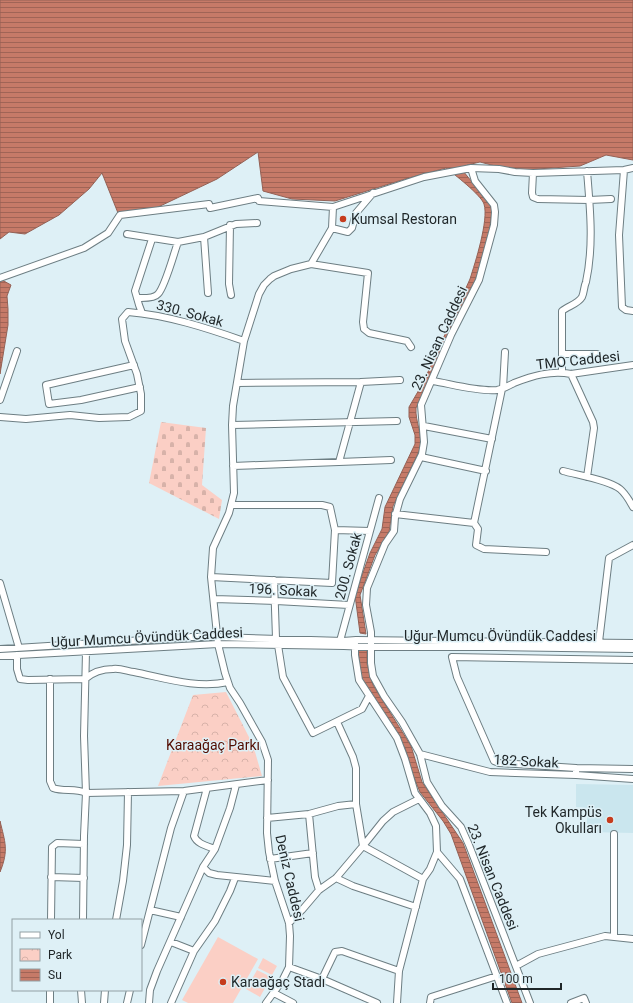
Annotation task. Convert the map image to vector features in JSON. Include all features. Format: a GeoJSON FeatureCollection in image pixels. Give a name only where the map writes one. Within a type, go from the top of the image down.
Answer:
{"type":"FeatureCollection","features":[{"type":"Feature","properties":{"kind":"street"},"geometry":{"type":"LineString","coordinates":[[0,278],[84,248],[108,233],[120,215],[210,204],[210,208],[258,198],[258,201],[333,207],[424,177],[471,168],[499,169],[533,173],[624,170],[633,168]]}},
{"type":"Feature","properties":{"kind":"street","name":"23. Nisan Caddesi"},"geometry":{"type":"LineString","coordinates":[[471,168],[475,181],[494,205],[494,225],[479,280],[451,335],[433,381],[421,405],[424,426],[424,442],[421,457],[400,499],[395,514],[394,531],[385,544],[366,588],[366,605],[372,676],[402,722],[420,754],[427,782],[442,806],[461,827],[530,1003]]}},
{"type":"Feature","properties":{"kind":"street"},"geometry":{"type":"LineString","coordinates":[[624,170],[619,255],[622,307],[626,310],[633,311]]}},
{"type":"Feature","properties":{"kind":"street"},"geometry":{"type":"LineString","coordinates":[[562,372],[562,310],[578,301],[582,296],[588,272],[592,242],[587,171]]}},
{"type":"Feature","properties":{"kind":"street"},"geometry":{"type":"LineString","coordinates":[[533,173],[532,193],[533,197],[538,199],[611,199]]}},
{"type":"Feature","properties":{"kind":"street"},"geometry":{"type":"LineString","coordinates":[[332,228],[348,232],[352,228],[356,213],[373,193]]}},
{"type":"Feature","properties":{"kind":"street"},"geometry":{"type":"LineString","coordinates":[[333,207],[332,228],[311,264],[368,273],[363,322],[364,329],[369,333],[407,341],[411,347]]}},
{"type":"Feature","properties":{"kind":"street"},"geometry":{"type":"LineString","coordinates":[[127,234],[178,242],[204,237],[236,224],[257,223]]}},
{"type":"Feature","properties":{"kind":"street"},"geometry":{"type":"LineString","coordinates":[[230,226],[231,295]]}},
{"type":"Feature","properties":{"kind":"street"},"geometry":{"type":"LineString","coordinates":[[204,237],[208,293]]}},
{"type":"Feature","properties":{"kind":"street"},"geometry":{"type":"LineString","coordinates":[[142,313],[135,291],[152,239]]}},
{"type":"Feature","properties":{"kind":"street"},"geometry":{"type":"LineString","coordinates":[[137,298],[154,297],[158,294],[165,280],[178,242]]}},
{"type":"Feature","properties":{"kind":"street","name":"Deniz Caddesi"},"geometry":{"type":"LineString","coordinates":[[266,1003],[282,981],[289,967],[290,936],[289,923],[275,881],[270,859],[267,832],[268,760],[262,742],[230,688],[228,682],[218,640],[211,577],[213,548],[229,513],[234,493],[232,426],[233,406],[244,341],[259,294],[264,285],[274,276],[291,269],[311,264]]}},
{"type":"Feature","properties":{"kind":"street","name":"330. Sokak"},"geometry":{"type":"LineString","coordinates":[[134,365],[125,341],[122,319],[128,312],[142,313],[200,326],[244,341]]}},
{"type":"Feature","properties":{"kind":"street"},"geometry":{"type":"LineString","coordinates":[[0,400],[17,351]]}},
{"type":"Feature","properties":{"kind":"street"},"geometry":{"type":"LineString","coordinates":[[505,352],[503,388],[474,523],[478,529],[476,545],[484,549],[546,552]]}},
{"type":"Feature","properties":{"kind":"street"},"geometry":{"type":"LineString","coordinates":[[562,354],[597,354]]}},
{"type":"Feature","properties":{"kind":"street"},"geometry":{"type":"LineString","coordinates":[[0,417],[26,419],[70,415],[99,418],[130,417],[141,411],[142,394],[134,365],[46,385],[50,404],[81,400],[140,387]]}},
{"type":"Feature","properties":{"kind":"street","name":"TMO Caddesi"},"geometry":{"type":"LineString","coordinates":[[433,381],[488,391],[503,388],[530,377],[562,372],[571,374],[633,365]]}},
{"type":"Feature","properties":{"kind":"street"},"geometry":{"type":"LineString","coordinates":[[571,374],[593,422],[594,428],[587,477]]}},
{"type":"Feature","properties":{"kind":"street"},"geometry":{"type":"LineString","coordinates":[[237,383],[361,382],[400,380]]}},
{"type":"Feature","properties":{"kind":"street"},"geometry":{"type":"LineString","coordinates":[[339,462],[361,382]]}},
{"type":"Feature","properties":{"kind":"street"},"geometry":{"type":"LineString","coordinates":[[232,426],[397,421]]}},
{"type":"Feature","properties":{"kind":"street"},"geometry":{"type":"LineString","coordinates":[[424,426],[492,439]]}},
{"type":"Feature","properties":{"kind":"street"},"geometry":{"type":"LineString","coordinates":[[421,457],[486,471]]}},
{"type":"Feature","properties":{"kind":"street"},"geometry":{"type":"LineString","coordinates":[[233,466],[391,460]]}},
{"type":"Feature","properties":{"kind":"street"},"geometry":{"type":"LineString","coordinates":[[563,471],[587,477],[619,488],[627,496],[633,507]]}},
{"type":"Feature","properties":{"kind":"street","name":"200. Sokak"},"geometry":{"type":"LineString","coordinates":[[340,641],[380,498]]}},
{"type":"Feature","properties":{"kind":"street","name":"196. Sokak"},"geometry":{"type":"LineString","coordinates":[[231,505],[322,505],[330,507],[335,530],[332,583]]}},
{"type":"Feature","properties":{"kind":"street"},"geometry":{"type":"LineString","coordinates":[[395,514],[474,523]]}},
{"type":"Feature","properties":{"kind":"street"},"geometry":{"type":"LineString","coordinates":[[335,530],[370,532]]}},
{"type":"Feature","properties":{"kind":"street"},"geometry":{"type":"LineString","coordinates":[[599,642],[609,558],[633,545]]}},
{"type":"Feature","properties":{"kind":"street","name":"200. Sokak"},"geometry":{"type":"LineString","coordinates":[[211,577],[332,583]]}},
{"type":"Feature","properties":{"kind":"street"},"geometry":{"type":"LineString","coordinates":[[274,580],[276,601],[276,638]]}},
{"type":"Feature","properties":{"kind":"street"},"geometry":{"type":"LineString","coordinates":[[0,583],[19,648]]}},
{"type":"Feature","properties":{"kind":"street","name":"196. Sokak"},"geometry":{"type":"LineString","coordinates":[[214,599],[350,605]]}},
{"type":"Feature","properties":{"kind":"street","name":"Uğur Mumcu Övündük Caddesi"},"geometry":{"type":"LineString","coordinates":[[8,652],[19,648],[276,638],[340,641],[357,644]]}},
{"type":"Feature","properties":{"kind":"street","name":"Uğur Mumcu Övündük Caddesi"},"geometry":{"type":"LineString","coordinates":[[8,652],[17,655],[86,652],[218,640],[278,645],[344,646],[357,644]]}},
{"type":"Feature","properties":{"kind":"street","name":"Uğur Mumcu Övündük Caddesi"},"geometry":{"type":"LineString","coordinates":[[369,644],[633,643]]}},
{"type":"Feature","properties":{"kind":"street"},"geometry":{"type":"LineString","coordinates":[[369,644],[357,644],[357,668],[359,680],[397,738],[415,793],[430,813],[436,826],[437,852],[430,869],[423,879],[399,971],[397,1003]]}},
{"type":"Feature","properties":{"kind":"street","name":"Uğur Mumcu Övündük Caddesi"},"geometry":{"type":"LineString","coordinates":[[369,644],[633,649]]}},
{"type":"Feature","properties":{"kind":"street"},"geometry":{"type":"LineString","coordinates":[[278,645],[283,677],[313,733],[362,709],[369,696]]}},
{"type":"Feature","properties":{"kind":"street"},"geometry":{"type":"LineString","coordinates":[[0,649],[8,652]]}},
{"type":"Feature","properties":{"kind":"street"},"geometry":{"type":"LineString","coordinates":[[0,656],[8,652]]}},
{"type":"Feature","properties":{"kind":"street"},"geometry":{"type":"LineString","coordinates":[[83,919],[86,793],[84,736],[86,652]]}},
{"type":"Feature","properties":{"kind":"street"},"geometry":{"type":"LineString","coordinates":[[17,655],[17,669],[20,678],[28,680],[85,679],[95,672],[113,668],[197,684],[217,684],[228,682]]}},
{"type":"Feature","properties":{"kind":"street"},"geometry":{"type":"LineString","coordinates":[[633,660],[452,657],[457,677],[494,761],[499,763],[576,768],[633,769]]}},
{"type":"Feature","properties":{"kind":"street"},"geometry":{"type":"LineString","coordinates":[[50,679],[50,783],[53,788],[57,790],[73,789],[86,793],[184,791],[268,780]]}},
{"type":"Feature","properties":{"kind":"street"},"geometry":{"type":"LineString","coordinates":[[338,722],[353,757],[356,768],[356,804],[363,846]]}},
{"type":"Feature","properties":{"kind":"street","name":"182 Sokak"},"geometry":{"type":"LineString","coordinates":[[420,754],[490,772],[576,775],[633,779]]}},
{"type":"Feature","properties":{"kind":"street"},"geometry":{"type":"LineString","coordinates":[[576,768],[576,775]]}},
{"type":"Feature","properties":{"kind":"street"},"geometry":{"type":"LineString","coordinates":[[149,1003],[150,990],[157,971],[203,867],[215,848],[230,808],[236,785]]}},
{"type":"Feature","properties":{"kind":"street"},"geometry":{"type":"LineString","coordinates":[[207,788],[194,836],[200,843],[215,848]]}},
{"type":"Feature","properties":{"kind":"street"},"geometry":{"type":"LineString","coordinates":[[142,939],[172,828],[184,791]]}},
{"type":"Feature","properties":{"kind":"street"},"geometry":{"type":"LineString","coordinates":[[116,919],[123,881],[127,845],[128,792]]}},
{"type":"Feature","properties":{"kind":"street"},"geometry":{"type":"LineString","coordinates":[[289,923],[319,890],[336,878],[383,821],[393,812],[419,799]]}},
{"type":"Feature","properties":{"kind":"street"},"geometry":{"type":"LineString","coordinates":[[267,818],[309,814],[338,806],[356,804]]}},
{"type":"Feature","properties":{"kind":"street"},"geometry":{"type":"LineString","coordinates":[[309,814],[315,877],[319,890]]}},
{"type":"Feature","properties":{"kind":"street"},"geometry":{"type":"LineString","coordinates":[[614,834],[614,937]]}},
{"type":"Feature","properties":{"kind":"street"},"geometry":{"type":"LineString","coordinates":[[51,919],[52,847],[56,844],[84,844]]}},
{"type":"Feature","properties":{"kind":"street"},"geometry":{"type":"LineString","coordinates":[[363,846],[413,872],[423,879]]}},
{"type":"Feature","properties":{"kind":"street"},"geometry":{"type":"LineString","coordinates":[[437,852],[460,879],[506,1003]]}},
{"type":"Feature","properties":{"kind":"street"},"geometry":{"type":"LineString","coordinates":[[270,859],[313,853]]}},
{"type":"Feature","properties":{"kind":"street"},"geometry":{"type":"LineString","coordinates":[[203,867],[210,873],[235,878],[275,881]]}},
{"type":"Feature","properties":{"kind":"street"},"geometry":{"type":"LineString","coordinates":[[51,877],[84,878]]}},
{"type":"Feature","properties":{"kind":"street"},"geometry":{"type":"LineString","coordinates":[[171,1003],[194,951],[215,922],[235,878]]}},
{"type":"Feature","properties":{"kind":"street"},"geometry":{"type":"LineString","coordinates":[[336,878],[365,890],[416,907]]}},
{"type":"Feature","properties":{"kind":"street"},"geometry":{"type":"LineString","coordinates":[[150,910],[181,917]]}},
{"type":"Feature","properties":{"kind":"street"},"geometry":{"type":"LineString","coordinates":[[516,966],[538,954],[605,936],[633,939]]}},
{"type":"Feature","properties":{"kind":"street"},"geometry":{"type":"LineString","coordinates":[[171,942],[194,951]]}},
{"type":"Feature","properties":{"kind":"street"},"geometry":{"type":"LineString","coordinates":[[322,979],[335,952],[342,951],[399,971]]}},
{"type":"Feature","properties":{"kind":"street"},"geometry":{"type":"LineString","coordinates":[[289,967],[322,979],[377,1003]]}},
{"type":"Feature","properties":{"kind":"street"},"geometry":{"type":"LineString","coordinates":[[430,1003],[431,997],[497,976]]}},
{"type":"Feature","properties":{"kind":"street"},"geometry":{"type":"LineString","coordinates":[[50,991],[50,1003]]}},
{"type":"Feature","properties":{"kind":"street"},"geometry":{"type":"LineString","coordinates":[[81,991],[82,1003]]}},
{"type":"Feature","properties":{"kind":"street"},"geometry":{"type":"LineString","coordinates":[[104,1003],[105,991]]}},
{"type":"Feature","properties":{"kind":"street"},"geometry":{"type":"LineString","coordinates":[[127,1003],[130,991]]}},
{"type":"Feature","properties":{"kind":"street"},"geometry":{"type":"LineString","coordinates":[[274,993],[293,1003]]}},
{"type":"Feature","properties":{"kind":"street"},"geometry":{"type":"LineString","coordinates":[[571,1003],[584,998],[586,1003]]}},
{"type":"Feature","properties":{"kind":"shaded area","name":"Tek Kampüs Okulları"},"geometry":{"type":"Polygon","coordinates":[[[576,784],[633,785],[633,833],[587,832],[587,808],[576,807],[576,784]]]}},
{"type":"Feature","properties":{"kind":"green space"},"geometry":{"type":"Polygon","coordinates":[[[161,422],[206,428],[202,485],[222,500],[219,519],[149,483],[161,422]]]}},
{"type":"Feature","properties":{"kind":"green space","name":"Karaağaç Parkı"},"geometry":{"type":"Polygon","coordinates":[[[226,692],[253,745],[262,776],[158,786],[193,695],[226,692]]]}},
{"type":"Feature","properties":{"kind":"green space"},"geometry":{"type":"Polygon","coordinates":[[[218,937],[258,959],[233,1003],[188,1003],[182,1000],[218,937]]]}},
{"type":"Feature","properties":{"kind":"green space"},"geometry":{"type":"Polygon","coordinates":[[[263,958],[277,966],[272,975],[258,968],[263,958]]]}},
{"type":"Feature","properties":{"kind":"green space"},"geometry":{"type":"Polygon","coordinates":[[[257,970],[271,977],[266,987],[252,979],[257,970]]]}},
{"type":"Feature","properties":{"kind":"green space"},"geometry":{"type":"Polygon","coordinates":[[[251,980],[265,988],[260,997],[246,989],[251,980]]]}},
{"type":"Feature","properties":{"kind":"water"},"geometry":{"type":"Polygon","coordinates":[[[0,0],[633,0],[633,160],[606,155],[580,166],[511,170],[480,162],[467,165],[463,171],[490,204],[492,211],[489,233],[478,274],[416,408],[421,444],[420,449],[393,506],[389,532],[375,555],[360,595],[366,634],[360,633],[355,595],[370,553],[382,529],[385,507],[415,444],[415,435],[409,417],[409,407],[423,383],[470,279],[485,220],[484,204],[482,200],[467,185],[446,168],[335,201],[292,199],[263,191],[258,152],[217,179],[156,208],[118,213],[102,173],[89,189],[59,215],[25,234],[9,232],[0,239],[0,0]]]}},
{"type":"Feature","properties":{"kind":"water"},"geometry":{"type":"Polygon","coordinates":[[[0,275],[2,280],[11,285],[7,296],[8,325],[0,374],[0,275]]]}},
{"type":"Feature","properties":{"kind":"water"},"geometry":{"type":"Polygon","coordinates":[[[357,650],[367,650],[367,664],[373,685],[411,746],[422,782],[463,843],[522,1003],[512,1003],[451,834],[443,821],[420,792],[405,748],[362,679],[357,650]]]}},
{"type":"Feature","properties":{"kind":"water"},"geometry":{"type":"Polygon","coordinates":[[[0,821],[5,841],[5,852],[0,872],[0,821]]]}},
{"type":"Feature","properties":{"kind":"place","name":"Kumsal Restoran"},"geometry":{"type":"Point","coordinates":[343,219]}},
{"type":"Feature","properties":{"kind":"place","name":"Tek Kampüs Okulları"},"geometry":{"type":"Point","coordinates":[610,820]}},
{"type":"Feature","properties":{"kind":"place","name":"Karaağaç Stadı"},"geometry":{"type":"Point","coordinates":[223,982]}}]}
